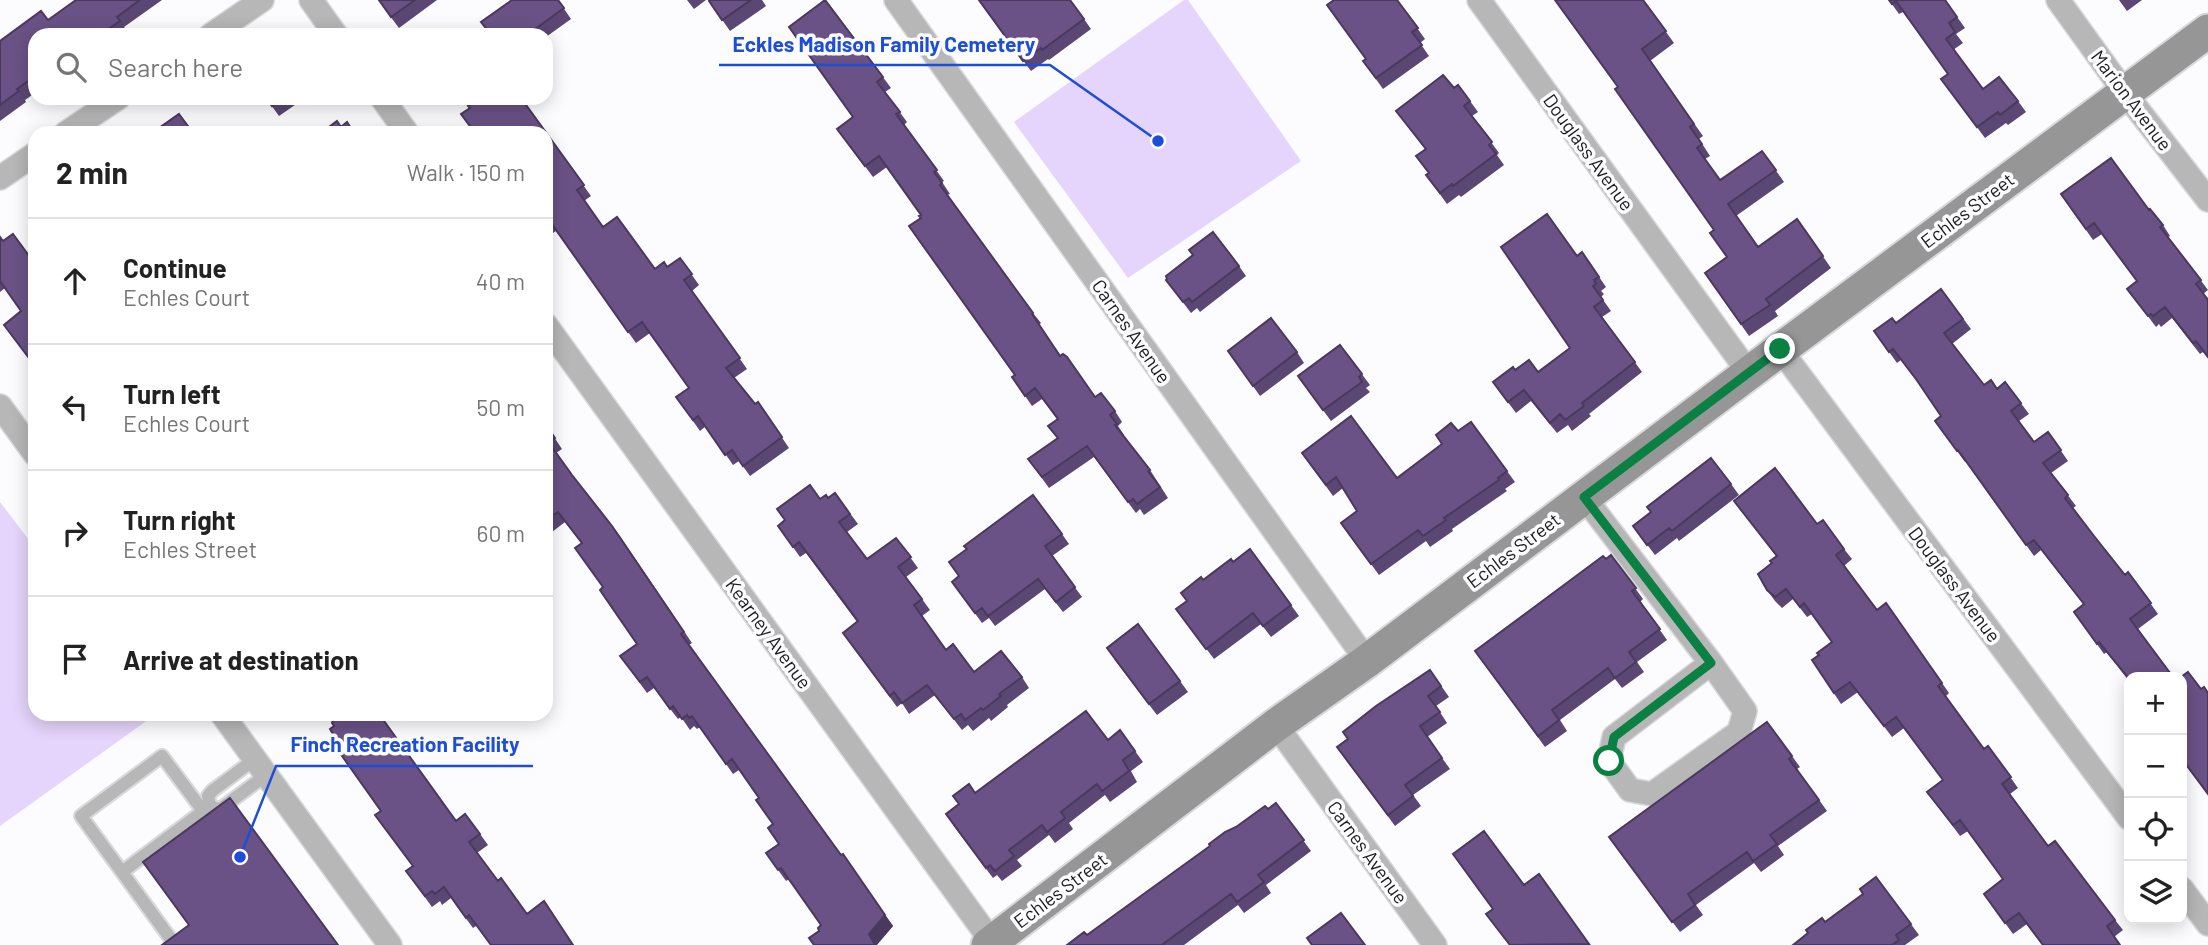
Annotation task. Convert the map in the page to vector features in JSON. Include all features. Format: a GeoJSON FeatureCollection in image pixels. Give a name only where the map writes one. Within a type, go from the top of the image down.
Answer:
{"type":"FeatureCollection","features":[{"type":"Feature","properties":{"kind":"street"},"geometry":{"type":"LineString","coordinates":[[221,28],[262,0]]}},
{"type":"Feature","properties":{"kind":"street"},"geometry":{"type":"LineString","coordinates":[[311,0],[331,28]]}},
{"type":"Feature","properties":{"kind":"street","name":"Carnes Avenue"},"geometry":{"type":"LineString","coordinates":[[896,0],[1367,661]]}},
{"type":"Feature","properties":{"kind":"street","name":"Douglass Avenue"},"geometry":{"type":"LineString","coordinates":[[1479,0],[1749,373]]}},
{"type":"Feature","properties":{"kind":"street","name":"Marion Avenue"},"geometry":{"type":"LineString","coordinates":[[2058,0],[2125,93],[2208,200]]}},
{"type":"Feature","properties":{"kind":"street","name":"Echles Street"},"geometry":{"type":"LineString","coordinates":[[990,943],[1276,725],[1367,661],[2208,31]]}},
{"type":"Feature","properties":{"kind":"street"},"geometry":{"type":"LineString","coordinates":[[76,126],[108,105]]}},
{"type":"Feature","properties":{"kind":"street"},"geometry":{"type":"LineString","coordinates":[[387,105],[402,126]]}},
{"type":"Feature","properties":{"kind":"street"},"geometry":{"type":"LineString","coordinates":[[0,178],[28,159]]}},
{"type":"Feature","properties":{"kind":"street","name":"Kearney Avenue"},"geometry":{"type":"LineString","coordinates":[[553,335],[990,943]]}},
{"type":"Feature","properties":{"kind":"street","name":"Douglass Avenue"},"geometry":{"type":"LineString","coordinates":[[1780,349],[2124,811]]}},
{"type":"Feature","properties":{"kind":"street"},"geometry":{"type":"LineString","coordinates":[[0,406],[28,444]]}},
{"type":"Feature","properties":{"kind":"street"},"geometry":{"type":"LineString","coordinates":[[1584,497],[1711,663],[1745,711],[1740,732],[1652,794],[1630,790],[1609,761],[1614,737],[1711,663]]}},
{"type":"Feature","properties":{"kind":"street"},"geometry":{"type":"LineString","coordinates":[[227,721],[390,945]]}},
{"type":"Feature","properties":{"kind":"street","name":"Carnes Avenue"},"geometry":{"type":"LineString","coordinates":[[1276,725],[1435,945]]}},
{"type":"Feature","properties":{"kind":"street"},"geometry":{"type":"LineString","coordinates":[[2187,895],[2208,924]]}},
{"type":"Feature","properties":{"kind":"lane"},"geometry":{"type":"LineString","coordinates":[[175,945],[81,816],[162,756],[207,808]]}},
{"type":"Feature","properties":{"kind":"lane"},"geometry":{"type":"LineString","coordinates":[[207,808],[208,796],[212,791],[261,767]]}},
{"type":"Feature","properties":{"kind":"lane"},"geometry":{"type":"LineString","coordinates":[[122,872],[207,808],[223,807],[261,767]]}},
{"type":"Feature","properties":{"kind":"shaded area"},"geometry":{"type":"Polygon","coordinates":[[[1184,0],[1188,0],[1301,161],[1128,278],[1014,122],[1184,0]]]}},
{"type":"Feature","properties":{"kind":"shaded area"},"geometry":{"type":"Polygon","coordinates":[[[0,502],[28,539],[28,721],[146,721],[0,826],[0,502]]]}},
{"type":"Feature","properties":{"kind":"building"},"geometry":{"type":"Polygon","coordinates":[[[76,0],[140,0],[117,17],[120,21],[110,28],[28,28],[28,81],[0,105],[0,41],[41,11],[48,20],[76,0]]]}},
{"type":"Feature","properties":{"kind":"building"},"geometry":{"type":"Polygon","coordinates":[[[379,0],[415,0],[391,17],[379,0]]]}},
{"type":"Feature","properties":{"kind":"building"},"geometry":{"type":"Polygon","coordinates":[[[512,0],[558,0],[564,8],[537,28],[486,28],[481,22],[512,0]]]}},
{"type":"Feature","properties":{"kind":"building"},"geometry":{"type":"Polygon","coordinates":[[[709,0],[751,0],[722,20],[709,0]]]}},
{"type":"Feature","properties":{"kind":"building"},"geometry":{"type":"Polygon","coordinates":[[[825,0],[883,77],[877,82],[900,112],[896,114],[937,170],[934,172],[942,183],[940,185],[1033,313],[1060,356],[1063,354],[1067,357],[1095,397],[1101,393],[1115,411],[1110,415],[1117,424],[1115,425],[1160,487],[1137,504],[1133,499],[1128,502],[1087,446],[1042,477],[1028,459],[1058,438],[1048,426],[1058,419],[1035,388],[1025,396],[1012,377],[1015,375],[909,226],[921,218],[921,215],[879,156],[865,166],[837,129],[853,117],[789,27],[825,0]]]}},
{"type":"Feature","properties":{"kind":"building"},"geometry":{"type":"Polygon","coordinates":[[[979,0],[1070,0],[1084,19],[1023,61],[979,0]]]}},
{"type":"Feature","properties":{"kind":"building"},"geometry":{"type":"Polygon","coordinates":[[[1334,0],[1397,0],[1418,28],[1412,32],[1422,45],[1376,78],[1363,61],[1366,59],[1327,5],[1334,0]]]}},
{"type":"Feature","properties":{"kind":"building"},"geometry":{"type":"Polygon","coordinates":[[[1555,0],[1643,0],[1666,31],[1642,49],[1694,124],[1690,127],[1702,144],[1697,148],[1720,180],[1762,151],[1776,170],[1728,204],[1758,247],[1797,219],[1823,256],[1766,299],[1770,305],[1741,324],[1705,273],[1727,257],[1710,233],[1714,230],[1615,89],[1618,87],[1555,0]]]}},
{"type":"Feature","properties":{"kind":"building"},"geometry":{"type":"Polygon","coordinates":[[[1889,0],[1945,0],[1957,17],[1949,23],[1955,32],[1946,39],[1983,89],[1999,77],[2018,101],[2000,115],[1998,112],[1977,127],[1941,79],[1948,74],[1896,1],[1892,4],[1889,0]]]}},
{"type":"Feature","properties":{"kind":"building"},"geometry":{"type":"Polygon","coordinates":[[[1443,75],[1454,88],[1458,85],[1470,101],[1464,106],[1492,142],[1489,145],[1496,154],[1440,193],[1416,156],[1426,149],[1396,111],[1443,75]]]}},
{"type":"Feature","properties":{"kind":"building"},"geometry":{"type":"Polygon","coordinates":[[[526,105],[541,126],[470,126],[461,114],[470,108],[468,106],[526,105]]]}},
{"type":"Feature","properties":{"kind":"building"},"geometry":{"type":"Polygon","coordinates":[[[179,114],[188,126],[162,126],[179,114]]]}},
{"type":"Feature","properties":{"kind":"building"},"geometry":{"type":"Polygon","coordinates":[[[553,142],[584,185],[577,190],[603,227],[617,217],[655,269],[664,262],[667,267],[680,258],[692,274],[684,280],[740,358],[726,368],[755,404],[758,402],[782,437],[743,466],[732,450],[725,455],[698,416],[693,420],[676,397],[689,388],[642,322],[628,332],[553,226],[553,142]]]}},
{"type":"Feature","properties":{"kind":"building"},"geometry":{"type":"Polygon","coordinates":[[[2111,158],[2201,280],[2196,284],[2208,300],[2208,357],[2196,341],[2193,343],[2165,307],[2153,316],[2148,316],[2127,289],[2137,281],[2094,223],[2086,229],[2061,194],[2111,158]]]}},
{"type":"Feature","properties":{"kind":"building"},"geometry":{"type":"Polygon","coordinates":[[[1547,214],[1577,256],[1582,252],[1599,277],[1594,280],[1596,284],[1593,286],[1603,300],[1594,307],[1635,362],[1582,403],[1584,406],[1565,420],[1560,414],[1550,423],[1524,390],[1508,402],[1493,382],[1513,367],[1515,370],[1529,360],[1538,372],[1570,348],[1501,247],[1547,214]]]}},
{"type":"Feature","properties":{"kind":"building"},"geometry":{"type":"Polygon","coordinates":[[[1213,232],[1239,266],[1192,302],[1189,298],[1183,302],[1166,280],[1166,276],[1193,255],[1189,250],[1213,232]]]}},
{"type":"Feature","properties":{"kind":"building"},"geometry":{"type":"Polygon","coordinates":[[[13,234],[28,254],[28,357],[4,325],[21,311],[0,281],[0,237],[3,241],[13,234]]]}},
{"type":"Feature","properties":{"kind":"building"},"geometry":{"type":"Polygon","coordinates":[[[1941,289],[1963,319],[1944,333],[1984,385],[1991,380],[1997,389],[2005,382],[2021,403],[2011,411],[2034,442],[2048,432],[2061,450],[2043,463],[2068,495],[2065,498],[2094,536],[2125,575],[2128,572],[2151,603],[2130,619],[2169,672],[2124,673],[2099,642],[2097,644],[2074,612],[2084,604],[2034,540],[2026,545],[1935,421],[1941,416],[1916,379],[1893,349],[1889,352],[1874,331],[1892,318],[1896,323],[1941,289]]]}},
{"type":"Feature","properties":{"kind":"building"},"geometry":{"type":"Polygon","coordinates":[[[1271,318],[1297,352],[1253,386],[1228,351],[1271,318]]]}},
{"type":"Feature","properties":{"kind":"building"},"geometry":{"type":"Polygon","coordinates":[[[1340,345],[1362,374],[1359,377],[1362,382],[1323,410],[1298,376],[1340,345]]]}},
{"type":"Feature","properties":{"kind":"building"},"geometry":{"type":"Polygon","coordinates":[[[1351,416],[1397,478],[1442,444],[1436,435],[1451,423],[1458,431],[1471,422],[1507,471],[1499,480],[1423,536],[1418,530],[1371,564],[1341,523],[1357,511],[1336,477],[1326,485],[1302,453],[1351,416]]]}},
{"type":"Feature","properties":{"kind":"building"},"geometry":{"type":"Polygon","coordinates":[[[553,449],[612,526],[684,632],[681,634],[885,915],[869,934],[875,945],[814,945],[809,938],[819,931],[821,925],[781,868],[778,870],[766,853],[779,844],[768,828],[773,824],[756,800],[759,798],[732,759],[726,764],[692,716],[689,718],[687,715],[682,719],[673,706],[670,709],[647,677],[640,682],[620,656],[637,644],[600,590],[603,587],[575,548],[582,543],[558,512],[553,515],[553,449]]]}},
{"type":"Feature","properties":{"kind":"building"},"geometry":{"type":"Polygon","coordinates":[[[1711,458],[1731,484],[1672,531],[1669,528],[1647,545],[1633,526],[1651,512],[1647,507],[1711,458]]]}},
{"type":"Feature","properties":{"kind":"building"},"geometry":{"type":"Polygon","coordinates":[[[1775,468],[1817,524],[1823,520],[1844,549],[1836,555],[1877,610],[1886,603],[1942,683],[1938,686],[1984,749],[1988,746],[2011,777],[2002,784],[2048,846],[2055,841],[2115,920],[2107,926],[2120,945],[2043,945],[2019,913],[2005,923],[1984,894],[2003,879],[1960,820],[1953,825],[1927,792],[1943,780],[1896,717],[1884,726],[1850,682],[1834,693],[1812,660],[1832,642],[1804,603],[1800,607],[1786,589],[1775,597],[1767,590],[1758,574],[1777,556],[1734,501],[1775,468]]]}},
{"type":"Feature","properties":{"kind":"building"},"geometry":{"type":"Polygon","coordinates":[[[810,485],[820,499],[835,493],[850,514],[839,522],[867,559],[896,538],[911,557],[898,567],[922,599],[914,605],[946,650],[953,644],[974,672],[1001,651],[1022,677],[983,710],[981,708],[965,720],[961,714],[954,719],[927,685],[902,703],[894,692],[890,696],[843,633],[858,621],[799,542],[793,547],[778,526],[785,520],[777,509],[810,485]]]}},
{"type":"Feature","properties":{"kind":"building"},"geometry":{"type":"Polygon","coordinates":[[[1033,495],[1062,534],[1045,546],[1075,587],[1056,602],[1038,579],[988,616],[982,608],[975,613],[952,582],[959,576],[949,562],[967,549],[964,546],[1033,495]]]}},
{"type":"Feature","properties":{"kind":"building"},"geometry":{"type":"Polygon","coordinates":[[[1250,549],[1291,605],[1263,626],[1253,613],[1206,649],[1176,609],[1187,601],[1181,593],[1201,577],[1203,580],[1231,559],[1233,562],[1250,549]]]}},
{"type":"Feature","properties":{"kind":"building"},"geometry":{"type":"Polygon","coordinates":[[[1611,555],[1636,588],[1632,591],[1660,629],[1629,652],[1636,662],[1615,678],[1608,668],[1552,710],[1559,720],[1538,736],[1475,651],[1603,556],[1606,559],[1611,555]]]}},
{"type":"Feature","properties":{"kind":"building"},"geometry":{"type":"Polygon","coordinates":[[[1138,624],[1180,681],[1149,704],[1107,648],[1138,624]]]}},
{"type":"Feature","properties":{"kind":"building"},"geometry":{"type":"Polygon","coordinates":[[[1430,670],[1441,686],[1428,696],[1440,712],[1420,726],[1442,758],[1405,785],[1413,796],[1388,815],[1337,747],[1348,739],[1343,732],[1430,670]]]}},
{"type":"Feature","properties":{"kind":"building"},"geometry":{"type":"Polygon","coordinates":[[[2187,673],[2208,693],[2208,794],[2187,766],[2187,673]]]}},
{"type":"Feature","properties":{"kind":"building"},"geometry":{"type":"Polygon","coordinates":[[[1086,711],[1108,740],[1120,730],[1135,751],[1123,760],[1129,771],[1102,791],[1097,784],[1061,812],[1065,818],[1047,832],[1042,825],[1009,850],[1014,856],[995,871],[990,865],[986,868],[946,814],[959,804],[953,796],[969,784],[975,793],[1086,711]]]}},
{"type":"Feature","properties":{"kind":"building"},"geometry":{"type":"Polygon","coordinates":[[[384,721],[456,821],[465,814],[480,834],[469,842],[498,881],[501,878],[527,914],[544,901],[573,945],[491,945],[469,915],[466,918],[444,887],[435,894],[432,891],[425,896],[406,871],[413,866],[375,815],[381,811],[330,739],[334,736],[330,729],[334,726],[333,722],[384,721]]]}},
{"type":"Feature","properties":{"kind":"building"},"geometry":{"type":"Polygon","coordinates":[[[1767,722],[1792,756],[1789,759],[1819,800],[1770,835],[1777,844],[1753,861],[1747,852],[1688,894],[1695,905],[1672,922],[1609,837],[1767,722]]]}},
{"type":"Feature","properties":{"kind":"building"},"geometry":{"type":"Polygon","coordinates":[[[230,798],[338,945],[162,945],[189,925],[143,862],[230,798]]]}},
{"type":"Feature","properties":{"kind":"building"},"geometry":{"type":"Polygon","coordinates":[[[1276,803],[1304,840],[1258,875],[1264,882],[1237,902],[1231,894],[1163,944],[1165,945],[1067,945],[1084,932],[1087,935],[1210,846],[1209,844],[1225,832],[1265,806],[1268,809],[1276,803]]]}},
{"type":"Feature","properties":{"kind":"building"},"geometry":{"type":"Polygon","coordinates":[[[1484,831],[1524,885],[1539,874],[1589,944],[1510,945],[1486,914],[1493,909],[1453,854],[1484,831]]]}},
{"type":"Feature","properties":{"kind":"building"},"geometry":{"type":"Polygon","coordinates":[[[1876,877],[1911,924],[1896,935],[1899,940],[1892,945],[1793,945],[1808,933],[1806,930],[1822,918],[1825,922],[1863,894],[1860,889],[1876,877]]]}},
{"type":"Feature","properties":{"kind":"building"},"geometry":{"type":"Polygon","coordinates":[[[1341,913],[1365,945],[1312,945],[1307,938],[1341,913]]]}},
{"type":"Feature","properties":{"kind":"place","name":"Eckles Madison Family Cemetery"},"geometry":{"type":"Point","coordinates":[1158,141]}},
{"type":"Feature","properties":{"kind":"place","name":"Finch Recreation Facility"},"geometry":{"type":"Point","coordinates":[240,857]}},
{"type":"Feature","properties":{"kind":"route"},"geometry":{"type":"LineString","coordinates":[[1609,761],[1614,737],[1711,663],[1584,497],[1780,349]]}}]}
